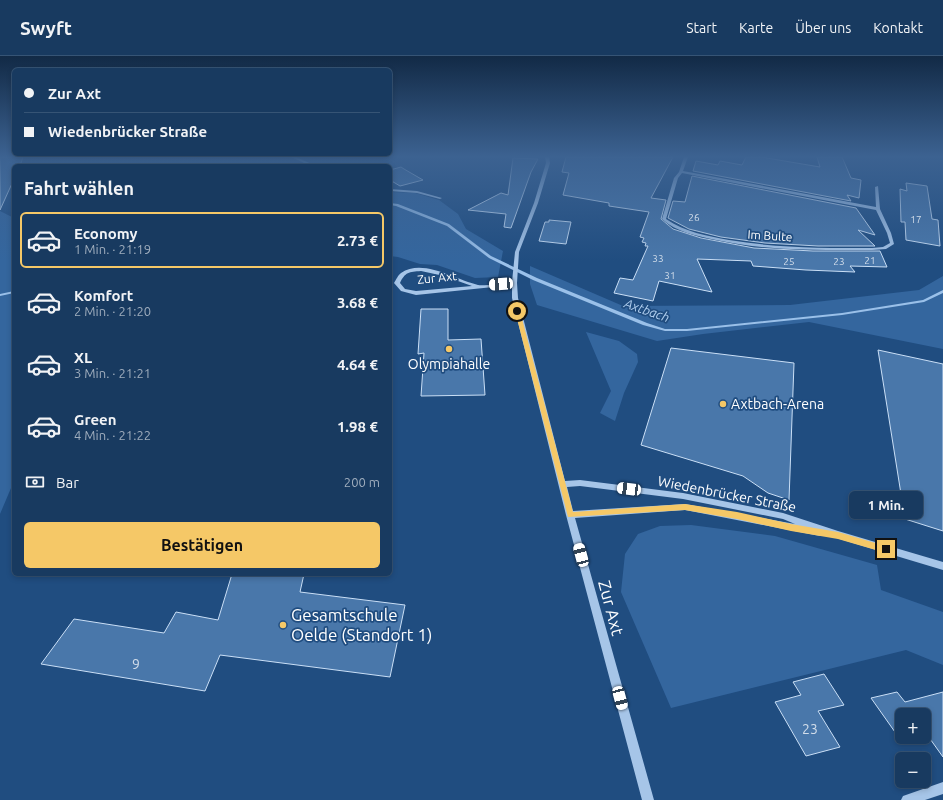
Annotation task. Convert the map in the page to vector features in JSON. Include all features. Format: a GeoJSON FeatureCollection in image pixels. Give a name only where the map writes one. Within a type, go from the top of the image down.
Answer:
{"type":"FeatureCollection","features":[{"type":"Feature","properties":{"kind":"street"},"geometry":{"type":"LineString","coordinates":[[413,192],[440,198]]}},
{"type":"Feature","properties":{"kind":"street","name":"Zur Axt"},"geometry":{"type":"LineString","coordinates":[[540,192],[517,252],[514,274],[517,311],[570,515],[648,800]]}},
{"type":"Feature","properties":{"kind":"street","name":"Im Bulte"},"geometry":{"type":"LineString","coordinates":[[672,192],[664,219],[672,225],[700,236],[748,245],[784,248],[872,249],[884,248],[892,244],[889,233],[878,209],[877,192]]}},
{"type":"Feature","properties":{"kind":"street"},"geometry":{"type":"LineString","coordinates":[[786,192],[878,209]]}},
{"type":"Feature","properties":{"kind":"street","name":"Zur Axt"},"geometry":{"type":"LineString","coordinates":[[477,286],[431,270],[419,269],[410,270],[403,274],[398,278],[397,283],[403,290],[416,293],[514,283]]}},
{"type":"Feature","properties":{"kind":"street","name":"Wiedenbrücker Straße"},"geometry":{"type":"LineString","coordinates":[[562,484],[580,483],[683,496],[783,516],[838,535],[943,566]]}},
{"type":"Feature","properties":{"kind":"street","name":"Wiedenbrücker Straße"},"geometry":{"type":"LineString","coordinates":[[570,515],[685,507],[737,516],[791,528],[838,535]]}},
{"type":"Feature","properties":{"kind":"street"},"geometry":{"type":"LineString","coordinates":[[907,800],[943,788]]}},
{"type":"Feature","properties":{"kind":"shaded area"},"geometry":{"type":"Polygon","coordinates":[[[392,192],[415,193],[439,200],[458,214],[466,229],[503,251],[498,277],[475,278],[437,265],[420,264],[392,256],[392,192]]]}},
{"type":"Feature","properties":{"kind":"shaded area"},"geometry":{"type":"Polygon","coordinates":[[[0,211],[12,217],[12,486],[0,514],[0,211]]]}},
{"type":"Feature","properties":{"kind":"shaded area"},"geometry":{"type":"Polygon","coordinates":[[[530,266],[623,306],[790,305],[919,290],[943,276],[943,349],[809,322],[703,334],[657,341],[537,305],[530,284],[530,266]]]}},
{"type":"Feature","properties":{"kind":"shaded area"},"geometry":{"type":"Polygon","coordinates":[[[586,332],[619,341],[637,354],[638,362],[624,393],[615,421],[600,413],[611,391],[586,332]]]}},
{"type":"Feature","properties":{"kind":"shaded area"},"geometry":{"type":"Polygon","coordinates":[[[691,525],[775,536],[877,565],[881,590],[943,612],[943,665],[906,650],[671,708],[621,592],[625,554],[638,534],[660,526],[691,525]]]}},
{"type":"Feature","properties":{"kind":"building"},"geometry":{"type":"Polygon","coordinates":[[[0,192],[8,192],[0,210],[0,192]]]}},
{"type":"Feature","properties":{"kind":"building"},"geometry":{"type":"Polygon","coordinates":[[[508,192],[524,192],[511,228],[504,227],[506,214],[468,210],[501,193],[508,195],[508,192]]]}},
{"type":"Feature","properties":{"kind":"building"},"geometry":{"type":"Polygon","coordinates":[[[564,192],[654,192],[651,198],[666,200],[661,219],[673,229],[701,238],[754,248],[813,251],[880,251],[887,267],[850,266],[855,272],[806,270],[753,266],[751,261],[697,259],[712,292],[659,281],[653,301],[614,293],[620,278],[633,280],[648,246],[645,246],[646,243],[642,242],[644,238],[640,237],[649,212],[609,206],[609,203],[563,195],[564,192]]]}},
{"type":"Feature","properties":{"kind":"building"},"geometry":{"type":"Polygon","coordinates":[[[688,192],[773,192],[856,208],[875,235],[858,230],[875,246],[818,246],[765,243],[721,237],[689,229],[668,218],[673,201],[685,202],[688,192]]]}},
{"type":"Feature","properties":{"kind":"building"},"geometry":{"type":"Polygon","coordinates":[[[802,192],[860,192],[859,198],[847,195],[851,201],[802,192]]]}},
{"type":"Feature","properties":{"kind":"building"},"geometry":{"type":"Polygon","coordinates":[[[900,192],[928,192],[932,219],[938,220],[940,246],[906,240],[905,222],[901,222],[900,192]]]}},
{"type":"Feature","properties":{"kind":"building"},"geometry":{"type":"Polygon","coordinates":[[[549,220],[571,222],[566,244],[539,241],[545,222],[549,222],[549,220]]]}},
{"type":"Feature","properties":{"kind":"building","name":"Olympiahalle"},"geometry":{"type":"Polygon","coordinates":[[[421,309],[448,309],[448,340],[481,339],[485,395],[421,396],[424,353],[418,354],[421,309]]]}},
{"type":"Feature","properties":{"kind":"building","name":"Axtbach-Arena"},"geometry":{"type":"Polygon","coordinates":[[[671,348],[794,363],[789,500],[768,493],[743,476],[641,445],[671,348]]]}},
{"type":"Feature","properties":{"kind":"building"},"geometry":{"type":"Polygon","coordinates":[[[878,350],[943,364],[943,531],[905,519],[878,350]]]}},
{"type":"Feature","properties":{"kind":"building","name":"Gesamtschule Oelde (Standort 1)"},"geometry":{"type":"Polygon","coordinates":[[[231,576],[304,576],[300,592],[405,605],[390,677],[220,655],[205,691],[41,664],[74,619],[164,633],[176,612],[218,620],[231,576]]]}},
{"type":"Feature","properties":{"kind":"building"},"geometry":{"type":"Polygon","coordinates":[[[824,674],[844,705],[818,711],[840,747],[806,756],[775,702],[801,695],[793,682],[824,674]]]}},
{"type":"Feature","properties":{"kind":"building"},"geometry":{"type":"Polygon","coordinates":[[[897,692],[905,702],[943,692],[943,757],[931,740],[931,708],[895,708],[895,732],[871,698],[897,692]]]}},
{"type":"Feature","properties":{"kind":"waterway","name":"Axtbach"},"geometry":{"type":"LineString","coordinates":[[392,204],[448,225],[490,257],[535,279],[645,324],[665,330],[687,330],[842,314],[924,301],[943,291]]}},
{"type":"Feature","properties":{"kind":"waterway","name":"Axtbach"},"geometry":{"type":"LineString","coordinates":[[0,295],[12,292]]}},
{"type":"Feature","properties":{"kind":"place","name":"Olympiahalle"},"geometry":{"type":"Point","coordinates":[449,349]}},
{"type":"Feature","properties":{"kind":"place","name":"Axtbach-Arena"},"geometry":{"type":"Point","coordinates":[723,404]}},
{"type":"Feature","properties":{"kind":"place","name":"Gesamtschule Oelde (Standort 1)"},"geometry":{"type":"Point","coordinates":[283,625]}},
{"type":"Feature","properties":{"kind":"route"},"geometry":{"type":"LineString","coordinates":[[517,311],[570,515],[685,507],[737,516],[791,528],[838,535],[886,549]]}}]}
